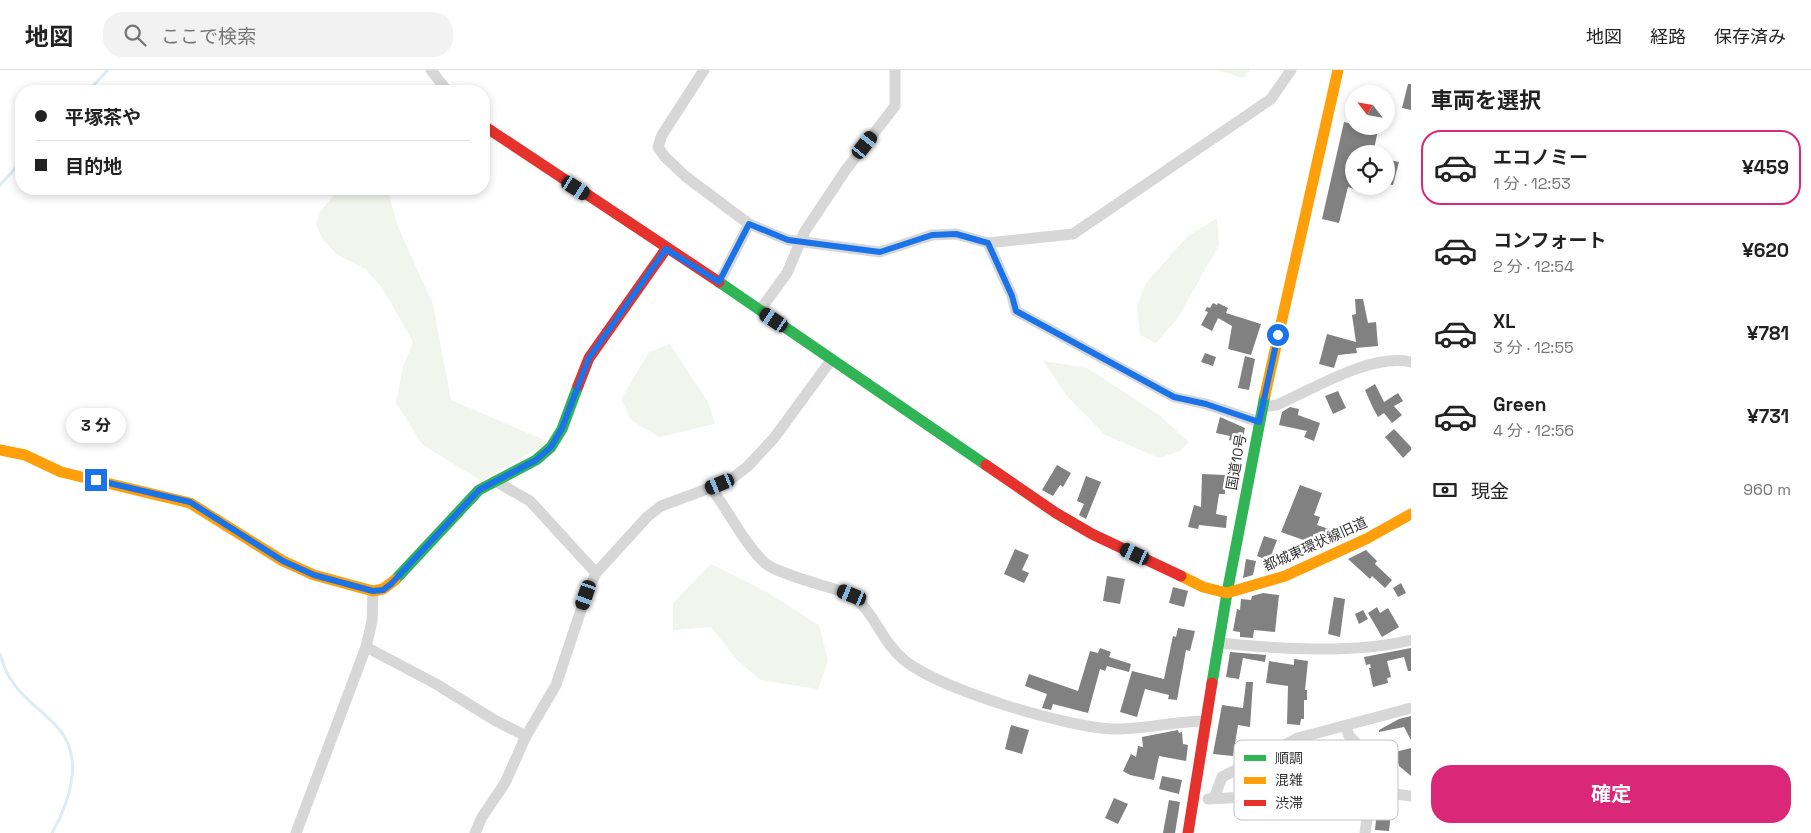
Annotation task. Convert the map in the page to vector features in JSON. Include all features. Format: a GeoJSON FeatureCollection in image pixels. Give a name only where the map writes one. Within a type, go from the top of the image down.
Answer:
{"type":"FeatureCollection","features":[{"type":"Feature","properties":{"kind":"main road","name":"国道10号"},"geometry":{"type":"LineString","coordinates":[[1188,833],[1259,422],[1338,70]]}},
{"type":"Feature","properties":{"kind":"main road"},"geometry":{"type":"LineString","coordinates":[[490,130],[666,249],[719,282],[968,454],[1092,534],[1203,587],[1228,594]]}},
{"type":"Feature","properties":{"kind":"main road"},"geometry":{"type":"LineString","coordinates":[[0,450],[25,455],[61,472],[190,502],[283,561],[314,575],[373,591],[383,590],[391,584],[479,490],[536,460],[551,447],[562,428],[589,358],[666,249]]}},
{"type":"Feature","properties":{"kind":"main road","name":"都城東環状線旧道"},"geometry":{"type":"LineString","coordinates":[[1228,594],[1285,576],[1366,540],[1411,514]]}},
{"type":"Feature","properties":{"kind":"street"},"geometry":{"type":"LineString","coordinates":[[431,70],[442,85]]}},
{"type":"Feature","properties":{"kind":"street"},"geometry":{"type":"LineString","coordinates":[[704,70],[662,135],[658,147],[665,157],[685,176],[749,224],[788,240],[880,252],[932,235],[956,234],[988,243],[1073,234],[1271,99],[1291,70]]}},
{"type":"Feature","properties":{"kind":"street"},"geometry":{"type":"LineString","coordinates":[[760,310],[787,273],[805,231],[845,171],[895,106],[895,70]]}},
{"type":"Feature","properties":{"kind":"street"},"geometry":{"type":"LineString","coordinates":[[719,282],[749,224]]}},
{"type":"Feature","properties":{"kind":"street"},"geometry":{"type":"LineString","coordinates":[[988,243],[1012,296],[1016,311],[1174,397],[1206,404],[1259,422]]}},
{"type":"Feature","properties":{"kind":"street"},"geometry":{"type":"LineString","coordinates":[[1263,407],[1277,405],[1361,368],[1398,359],[1411,362]]}},
{"type":"Feature","properties":{"kind":"street"},"geometry":{"type":"LineString","coordinates":[[475,833],[482,817],[504,783],[526,736],[556,685],[586,595],[596,573],[647,517],[660,506],[729,481],[763,452],[832,360]]}},
{"type":"Feature","properties":{"kind":"street"},"geometry":{"type":"LineString","coordinates":[[495,482],[530,500],[596,573]]}},
{"type":"Feature","properties":{"kind":"street"},"geometry":{"type":"LineString","coordinates":[[711,488],[727,508],[755,552],[766,564],[852,595],[863,606],[888,645],[900,656],[946,683],[1047,718],[1115,729],[1207,721]]}},
{"type":"Feature","properties":{"kind":"street"},"geometry":{"type":"LineString","coordinates":[[296,833],[366,647],[372,621],[373,591]]}},
{"type":"Feature","properties":{"kind":"street"},"geometry":{"type":"LineString","coordinates":[[1220,643],[1291,650],[1392,644],[1411,640]]}},
{"type":"Feature","properties":{"kind":"street"},"geometry":{"type":"LineString","coordinates":[[366,647],[436,684],[496,721],[526,736]]}},
{"type":"Feature","properties":{"kind":"street"},"geometry":{"type":"LineString","coordinates":[[1294,740],[1411,708]]}},
{"type":"Feature","properties":{"kind":"street"},"geometry":{"type":"LineString","coordinates":[[1346,726],[1349,736],[1353,740]]}},
{"type":"Feature","properties":{"kind":"street"},"geometry":{"type":"LineString","coordinates":[[1214,798],[1222,777],[1234,771]]}},
{"type":"Feature","properties":{"kind":"street"},"geometry":{"type":"LineString","coordinates":[[1398,794],[1411,796]]}},
{"type":"Feature","properties":{"kind":"street"},"geometry":{"type":"LineString","coordinates":[[1194,801],[1234,797]]}},
{"type":"Feature","properties":{"kind":"street"},"geometry":{"type":"LineString","coordinates":[[1365,833],[1367,820]]}},
{"type":"Feature","properties":{"kind":"shaded area"},"geometry":{"type":"Polygon","coordinates":[[[1217,70],[1250,70],[1243,78],[1217,70]]]}},
{"type":"Feature","properties":{"kind":"shaded area"},"geometry":{"type":"Polygon","coordinates":[[[335,195],[389,195],[398,227],[433,304],[451,400],[549,442],[481,481],[422,444],[396,403],[403,367],[413,342],[383,289],[365,269],[336,254],[322,238],[316,224],[321,210],[335,195]]]}},
{"type":"Feature","properties":{"kind":"shaded area"},"geometry":{"type":"Polygon","coordinates":[[[1217,218],[1219,245],[1177,319],[1156,343],[1140,335],[1137,306],[1146,283],[1188,236],[1217,218]]]}},
{"type":"Feature","properties":{"kind":"shaded area"},"geometry":{"type":"Polygon","coordinates":[[[670,344],[708,402],[715,424],[659,437],[631,420],[621,399],[649,352],[670,344]]]}},
{"type":"Feature","properties":{"kind":"shaded area"},"geometry":{"type":"Polygon","coordinates":[[[1043,361],[1087,368],[1158,414],[1189,442],[1180,451],[1159,458],[1105,435],[1067,396],[1043,361]]]}},
{"type":"Feature","properties":{"kind":"shaded area"},"geometry":{"type":"Polygon","coordinates":[[[711,564],[765,591],[819,625],[828,661],[818,689],[761,680],[737,660],[711,627],[673,630],[673,603],[711,564]]]}},
{"type":"Feature","properties":{"kind":"building"},"geometry":{"type":"Polygon","coordinates":[[[1408,84],[1411,84],[1411,110],[1402,108],[1408,84]]]}},
{"type":"Feature","properties":{"kind":"building"},"geometry":{"type":"Polygon","coordinates":[[[1344,122],[1345,135],[1377,135],[1375,145],[1345,145],[1346,195],[1339,223],[1322,219],[1344,122]]]}},
{"type":"Feature","properties":{"kind":"building"},"geometry":{"type":"Polygon","coordinates":[[[1395,161],[1399,162],[1395,177],[1395,161]]]}},
{"type":"Feature","properties":{"kind":"building"},"geometry":{"type":"Polygon","coordinates":[[[1355,299],[1363,299],[1368,323],[1376,322],[1378,346],[1356,348],[1357,353],[1338,355],[1334,368],[1319,364],[1327,334],[1356,342],[1352,315],[1356,314],[1355,299]]]}},
{"type":"Feature","properties":{"kind":"building"},"geometry":{"type":"Polygon","coordinates":[[[1213,303],[1217,305],[1218,303],[1228,308],[1226,313],[1261,324],[1251,355],[1228,349],[1232,326],[1218,318],[1212,331],[1201,325],[1208,312],[1205,311],[1207,307],[1210,308],[1213,303]]]}},
{"type":"Feature","properties":{"kind":"building"},"geometry":{"type":"Polygon","coordinates":[[[1205,353],[1216,357],[1213,366],[1201,362],[1205,353]]]}},
{"type":"Feature","properties":{"kind":"building"},"geometry":{"type":"Polygon","coordinates":[[[1245,356],[1255,359],[1249,390],[1238,388],[1245,356]]]}},
{"type":"Feature","properties":{"kind":"building"},"geometry":{"type":"Polygon","coordinates":[[[1375,384],[1384,402],[1398,393],[1403,401],[1394,406],[1402,415],[1392,423],[1384,413],[1378,417],[1365,390],[1375,384]]]}},
{"type":"Feature","properties":{"kind":"building"},"geometry":{"type":"Polygon","coordinates":[[[1338,391],[1346,408],[1333,414],[1325,396],[1338,391]]]}},
{"type":"Feature","properties":{"kind":"building"},"geometry":{"type":"Polygon","coordinates":[[[1290,407],[1299,409],[1298,415],[1320,423],[1314,441],[1304,437],[1307,431],[1279,425],[1282,412],[1290,407]]]}},
{"type":"Feature","properties":{"kind":"building"},"geometry":{"type":"Polygon","coordinates":[[[1220,417],[1245,428],[1242,443],[1229,440],[1230,436],[1216,433],[1220,417]]]}},
{"type":"Feature","properties":{"kind":"building"},"geometry":{"type":"Polygon","coordinates":[[[1394,429],[1411,447],[1411,450],[1403,458],[1385,437],[1394,429]]]}},
{"type":"Feature","properties":{"kind":"building"},"geometry":{"type":"Polygon","coordinates":[[[1057,465],[1071,473],[1063,487],[1060,485],[1053,496],[1042,490],[1057,465]]]}},
{"type":"Feature","properties":{"kind":"building"},"geometry":{"type":"Polygon","coordinates":[[[1202,474],[1225,475],[1225,494],[1219,494],[1216,514],[1227,516],[1226,528],[1199,525],[1198,529],[1188,527],[1194,505],[1201,507],[1202,474]]]}},
{"type":"Feature","properties":{"kind":"building"},"geometry":{"type":"Polygon","coordinates":[[[1086,476],[1101,482],[1086,519],[1079,515],[1084,504],[1077,501],[1086,476]]]}},
{"type":"Feature","properties":{"kind":"building"},"geometry":{"type":"Polygon","coordinates":[[[1300,485],[1322,493],[1314,515],[1320,517],[1317,525],[1329,529],[1323,547],[1281,532],[1300,485]]]}},
{"type":"Feature","properties":{"kind":"building"},"geometry":{"type":"Polygon","coordinates":[[[1264,536],[1277,540],[1269,561],[1257,556],[1264,536]]]}},
{"type":"Feature","properties":{"kind":"building"},"geometry":{"type":"Polygon","coordinates":[[[1313,545],[1316,551],[1306,555],[1303,550],[1313,545]]]}},
{"type":"Feature","properties":{"kind":"building"},"geometry":{"type":"Polygon","coordinates":[[[1015,549],[1029,555],[1022,570],[1029,573],[1024,583],[1004,574],[1015,549]]]}},
{"type":"Feature","properties":{"kind":"building"},"geometry":{"type":"Polygon","coordinates":[[[1366,550],[1377,561],[1375,564],[1392,580],[1385,588],[1372,576],[1370,579],[1348,559],[1366,550]]]}},
{"type":"Feature","properties":{"kind":"building"},"geometry":{"type":"Polygon","coordinates":[[[1246,559],[1256,561],[1253,575],[1243,578],[1246,559]]]}},
{"type":"Feature","properties":{"kind":"building"},"geometry":{"type":"Polygon","coordinates":[[[1107,576],[1125,579],[1120,604],[1103,601],[1107,576]]]}},
{"type":"Feature","properties":{"kind":"building"},"geometry":{"type":"Polygon","coordinates":[[[1401,583],[1406,593],[1398,597],[1393,588],[1401,583]]]}},
{"type":"Feature","properties":{"kind":"building"},"geometry":{"type":"Polygon","coordinates":[[[1173,587],[1188,591],[1184,607],[1169,603],[1173,587]]]}},
{"type":"Feature","properties":{"kind":"building"},"geometry":{"type":"Polygon","coordinates":[[[1263,593],[1279,595],[1275,632],[1254,630],[1253,638],[1240,637],[1240,632],[1233,631],[1237,609],[1240,610],[1241,599],[1251,600],[1252,596],[1263,593]]]}},
{"type":"Feature","properties":{"kind":"building"},"geometry":{"type":"Polygon","coordinates":[[[1334,597],[1345,599],[1340,637],[1328,634],[1334,597]]]}},
{"type":"Feature","properties":{"kind":"building"},"geometry":{"type":"Polygon","coordinates":[[[1377,607],[1380,613],[1388,608],[1399,627],[1382,637],[1368,613],[1377,607]]]}},
{"type":"Feature","properties":{"kind":"building"},"geometry":{"type":"Polygon","coordinates":[[[1363,610],[1368,619],[1359,624],[1355,614],[1363,610]]]}},
{"type":"Feature","properties":{"kind":"building"},"geometry":{"type":"Polygon","coordinates":[[[1178,628],[1195,631],[1190,651],[1186,650],[1177,700],[1168,699],[1169,695],[1145,689],[1137,717],[1120,712],[1132,671],[1164,679],[1173,636],[1176,637],[1178,628]]]}},
{"type":"Feature","properties":{"kind":"building"},"geometry":{"type":"Polygon","coordinates":[[[1100,648],[1111,652],[1109,657],[1131,664],[1129,672],[1107,666],[1105,671],[1100,669],[1088,713],[1053,704],[1051,710],[1042,708],[1047,694],[1025,686],[1029,674],[1078,691],[1090,651],[1098,653],[1100,648]]]}},
{"type":"Feature","properties":{"kind":"building"},"geometry":{"type":"Polygon","coordinates":[[[1411,648],[1411,671],[1408,671],[1404,657],[1387,661],[1391,677],[1387,678],[1388,683],[1373,687],[1369,668],[1371,668],[1370,664],[1366,665],[1364,657],[1411,648]]]}},
{"type":"Feature","properties":{"kind":"building"},"geometry":{"type":"Polygon","coordinates":[[[1230,652],[1266,655],[1265,662],[1243,658],[1239,679],[1226,677],[1230,652]]]}},
{"type":"Feature","properties":{"kind":"building"},"geometry":{"type":"Polygon","coordinates":[[[1294,659],[1308,661],[1305,690],[1307,690],[1307,700],[1304,700],[1304,719],[1301,719],[1300,725],[1287,724],[1288,686],[1266,683],[1269,661],[1294,665],[1294,659]]]}},
{"type":"Feature","properties":{"kind":"building"},"geometry":{"type":"Polygon","coordinates":[[[1246,682],[1253,682],[1250,727],[1238,725],[1236,740],[1234,740],[1233,756],[1213,754],[1222,705],[1243,708],[1246,682]]]}},
{"type":"Feature","properties":{"kind":"building"},"geometry":{"type":"Polygon","coordinates":[[[1411,716],[1411,740],[1404,727],[1379,732],[1379,730],[1399,719],[1411,716]]]}},
{"type":"Feature","properties":{"kind":"building"},"geometry":{"type":"Polygon","coordinates":[[[1011,725],[1029,730],[1022,754],[1005,749],[1011,725]]]}},
{"type":"Feature","properties":{"kind":"building"},"geometry":{"type":"Polygon","coordinates":[[[1178,730],[1179,733],[1182,732],[1183,744],[1188,745],[1186,761],[1159,756],[1154,780],[1130,775],[1123,771],[1131,754],[1136,757],[1138,746],[1143,747],[1142,737],[1178,730]]]}},
{"type":"Feature","properties":{"kind":"building"},"geometry":{"type":"Polygon","coordinates":[[[1411,748],[1411,776],[1399,766],[1398,751],[1411,748]]]}},
{"type":"Feature","properties":{"kind":"building"},"geometry":{"type":"Polygon","coordinates":[[[1162,776],[1182,780],[1179,794],[1159,789],[1162,776]]]}},
{"type":"Feature","properties":{"kind":"building"},"geometry":{"type":"Polygon","coordinates":[[[1114,798],[1128,804],[1118,824],[1105,818],[1114,798]]]}},
{"type":"Feature","properties":{"kind":"building"},"geometry":{"type":"Polygon","coordinates":[[[1169,800],[1180,802],[1175,833],[1163,833],[1169,800]]]}},
{"type":"Feature","properties":{"kind":"building"},"geometry":{"type":"Polygon","coordinates":[[[1376,820],[1390,820],[1389,831],[1375,830],[1376,820]]]}},
{"type":"Feature","properties":{"kind":"waterway"},"geometry":{"type":"LineString","coordinates":[[94,85],[108,70]]}},
{"type":"Feature","properties":{"kind":"waterway"},"geometry":{"type":"LineString","coordinates":[[0,185],[15,169]]}},
{"type":"Feature","properties":{"kind":"waterway"},"geometry":{"type":"LineString","coordinates":[[0,654],[5,668],[17,688],[58,728],[66,740],[71,753],[72,780],[64,808],[52,833]]}},
{"type":"Feature","properties":{"kind":"traffic: fast"},"geometry":{"type":"LineString","coordinates":[[719,282],[986,465]]}},
{"type":"Feature","properties":{"kind":"traffic: fast"},"geometry":{"type":"LineString","coordinates":[[395,580],[479,490],[536,460],[551,447],[562,429],[578,386]]}},
{"type":"Feature","properties":{"kind":"traffic: fast"},"geometry":{"type":"LineString","coordinates":[[1212,683],[1227,593],[1265,395]]}},
{"type":"Feature","properties":{"kind":"traffic: slow"},"geometry":{"type":"LineString","coordinates":[[1265,395],[1338,70]]}},
{"type":"Feature","properties":{"kind":"traffic: slow"},"geometry":{"type":"LineString","coordinates":[[0,450],[25,455],[61,472],[190,503],[283,561],[314,575],[373,591],[383,589],[395,580]]}},
{"type":"Feature","properties":{"kind":"traffic: slow"},"geometry":{"type":"LineString","coordinates":[[1181,576],[1203,587],[1227,593],[1285,576],[1366,539],[1411,514]]}},
{"type":"Feature","properties":{"kind":"traffic: jam"},"geometry":{"type":"LineString","coordinates":[[490,130],[719,282]]}},
{"type":"Feature","properties":{"kind":"traffic: jam"},"geometry":{"type":"LineString","coordinates":[[578,386],[589,358],[666,249]]}},
{"type":"Feature","properties":{"kind":"traffic: jam"},"geometry":{"type":"LineString","coordinates":[[986,465],[1056,513],[1092,534],[1181,576]]}},
{"type":"Feature","properties":{"kind":"traffic: jam"},"geometry":{"type":"LineString","coordinates":[[1188,833],[1212,683]]}},
{"type":"Feature","properties":{"kind":"route"},"geometry":{"type":"LineString","coordinates":[[96,480],[171,496],[190,502],[283,561],[343,585],[376,592],[383,590],[391,584],[479,490],[536,460],[551,447],[562,428],[578,382],[589,358],[629,304],[666,249],[719,282],[749,224],[788,240],[880,252],[932,235],[956,234],[988,243],[1012,296],[1016,311],[1174,397],[1206,404],[1259,422],[1278,335]]}}]}
